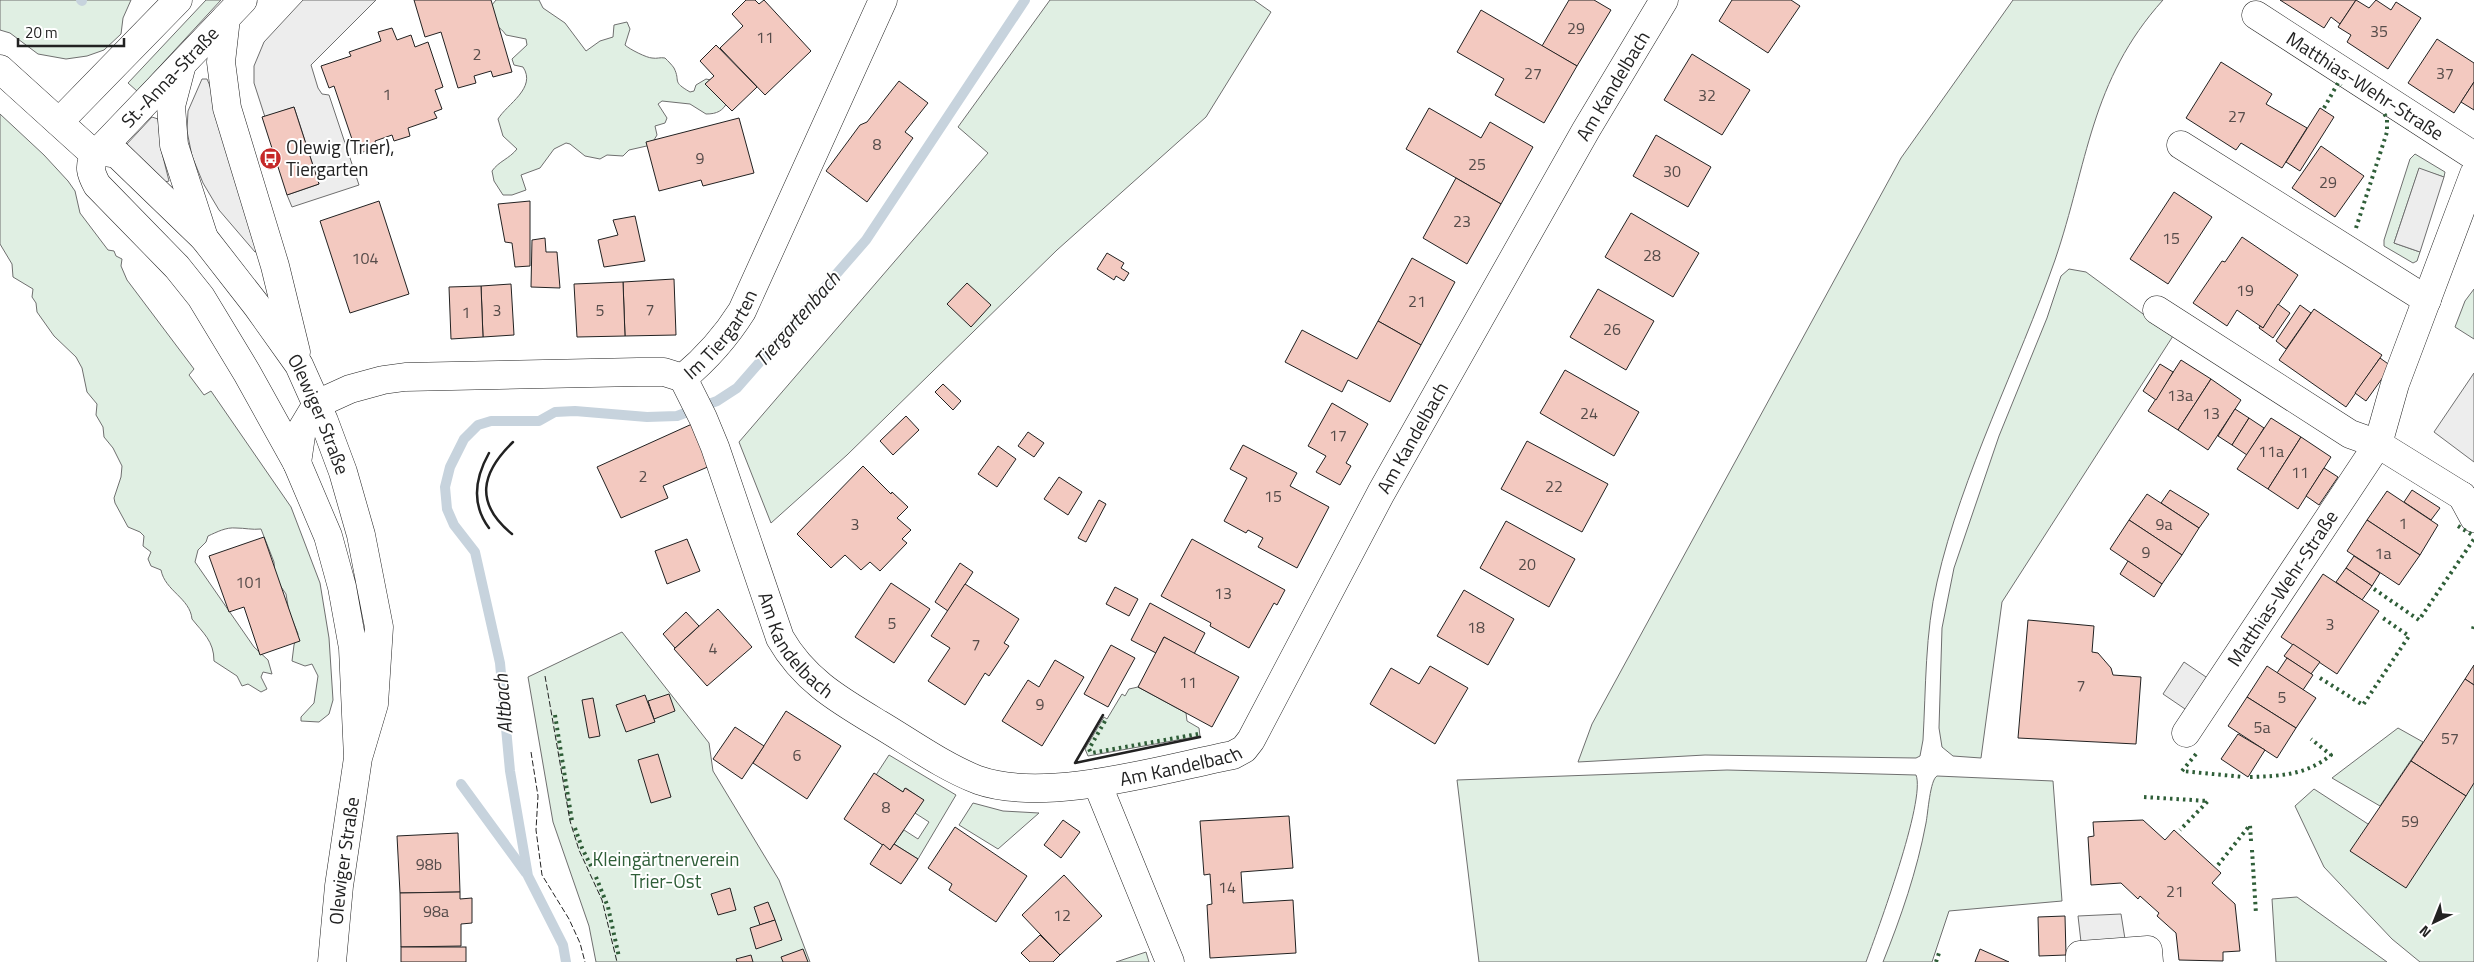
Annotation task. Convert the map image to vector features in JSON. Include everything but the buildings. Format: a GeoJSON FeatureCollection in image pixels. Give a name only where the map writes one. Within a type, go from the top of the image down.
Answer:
{"type":"FeatureCollection","features":[{"type":"Feature","properties":{"kind":"street"},"geometry":{"type":"LineString","coordinates":[[59,122],[178,0]]}},
{"type":"Feature","properties":{"kind":"street","name":"Im Tiergarten"},"geometry":{"type":"LineString","coordinates":[[317,404],[350,389],[382,380],[406,377],[638,372],[664,372],[694,399],[702,362],[725,337],[742,312],[883,0]]}},
{"type":"Feature","properties":{"kind":"street","name":"Am Kandelbach"},"geometry":{"type":"LineString","coordinates":[[694,399],[733,497],[752,559],[780,638],[792,659],[806,674],[891,731],[978,780],[1012,788],[1032,790],[1096,783],[1233,755],[1244,749],[1251,740],[1381,493],[1586,130],[1664,0]]}},
{"type":"Feature","properties":{"kind":"street"},"geometry":{"type":"LineString","coordinates":[[234,9],[221,62],[227,108],[275,266],[299,365]]}},
{"type":"Feature","properties":{"kind":"street","name":"St.-Anna-Straße"},"geometry":{"type":"LineString","coordinates":[[95,155],[234,9]]}},
{"type":"Feature","properties":{"kind":"street","name":"Matthias-Wehr-Straße"},"geometry":{"type":"LineString","coordinates":[[2256,15],[2474,156]]}},
{"type":"Feature","properties":{"kind":"street"},"geometry":{"type":"LineString","coordinates":[[181,66],[171,106],[174,145],[204,238]]}},
{"type":"Feature","properties":{"kind":"street"},"geometry":{"type":"LineString","coordinates":[[0,70],[95,155]]}},
{"type":"Feature","properties":{"kind":"street"},"geometry":{"type":"LineString","coordinates":[[2181,145],[2426,300]]}},
{"type":"Feature","properties":{"kind":"street","name":"Olewiger Straße"},"geometry":{"type":"LineString","coordinates":[[332,962],[338,886],[358,758],[374,704],[379,627],[361,534],[337,454],[299,365],[204,238],[116,154],[104,152],[95,155],[91,163],[92,174],[97,185],[176,267],[201,297],[247,373],[297,463],[328,536],[342,587],[352,648],[358,758]]}},
{"type":"Feature","properties":{"kind":"street","name":"Matthias-Wehr-Straße"},"geometry":{"type":"LineString","coordinates":[[2186,732],[2378,444],[2395,384],[2474,174]]}},
{"type":"Feature","properties":{"kind":"street"},"geometry":{"type":"LineString","coordinates":[[2156,310],[2350,434],[2378,444],[2470,503]]}},
{"type":"Feature","properties":{"kind":"street"},"geometry":{"type":"LineString","coordinates":[[297,463],[302,429],[317,404]]}},
{"type":"Feature","properties":{"kind":"street","name":"Am Kandelbach"},"geometry":{"type":"LineString","coordinates":[[1096,783],[1170,962]]}},
{"type":"Feature","properties":{"kind":"street"},"geometry":{"type":"LineString","coordinates":[[2080,962],[2080,955],[2148,950],[2149,962]]}},
{"type":"Feature","properties":{"kind":"green space"},"geometry":{"type":"Polygon","coordinates":[[[0,0],[131,0],[123,18],[121,34],[104,50],[87,56],[66,59],[38,54],[10,33],[0,30],[0,0]]]}},
{"type":"Feature","properties":{"kind":"green space"},"geometry":{"type":"Polygon","coordinates":[[[206,0],[221,0],[137,91],[128,83],[206,0]]]}},
{"type":"Feature","properties":{"kind":"green space"},"geometry":{"type":"Polygon","coordinates":[[[496,0],[539,0],[543,8],[565,23],[586,51],[600,41],[613,37],[614,25],[627,22],[630,29],[625,45],[627,47],[650,58],[665,58],[674,68],[678,83],[690,92],[694,91],[696,85],[706,79],[715,81],[728,101],[719,111],[706,114],[690,104],[662,101],[658,104],[667,118],[665,123],[655,126],[657,135],[651,145],[629,150],[623,156],[607,155],[600,159],[585,156],[566,143],[554,149],[540,168],[521,175],[526,190],[512,195],[503,195],[494,181],[492,171],[517,149],[503,136],[498,119],[524,89],[526,75],[523,67],[514,65],[512,59],[527,45],[526,39],[506,35],[483,16],[496,0]]]}},
{"type":"Feature","properties":{"kind":"green space"},"geometry":{"type":"Polygon","coordinates":[[[1050,0],[1254,0],[1271,12],[1206,117],[1057,250],[847,455],[771,523],[739,442],[988,153],[958,127],[1050,0]]]}},
{"type":"Feature","properties":{"kind":"green space"},"geometry":{"type":"Polygon","coordinates":[[[2013,0],[2163,0],[2139,30],[2120,61],[2105,92],[2084,156],[2055,260],[1976,460],[1948,541],[1937,582],[1930,621],[1923,740],[1920,756],[1916,758],[1705,755],[1578,762],[1592,724],[1901,158],[2013,0]]]}},
{"type":"Feature","properties":{"kind":"green space"},"geometry":{"type":"Polygon","coordinates":[[[0,114],[44,155],[68,181],[75,191],[80,213],[108,250],[114,251],[116,256],[122,259],[121,266],[127,280],[194,369],[189,375],[204,395],[211,391],[291,507],[320,583],[329,638],[333,700],[329,714],[319,722],[301,721],[301,717],[314,703],[318,676],[312,664],[305,666],[292,661],[294,645],[298,634],[289,612],[286,594],[275,578],[274,562],[261,529],[229,528],[208,536],[206,542],[198,550],[195,562],[254,647],[268,660],[272,674],[263,672],[261,677],[267,689],[261,692],[248,684],[242,686],[237,676],[214,661],[214,654],[210,643],[192,619],[187,605],[167,584],[161,570],[151,566],[148,559],[151,552],[143,546],[144,536],[140,532],[128,527],[115,503],[114,498],[121,477],[122,466],[113,448],[104,437],[103,427],[96,415],[97,404],[87,392],[82,368],[76,357],[54,336],[37,312],[36,303],[32,297],[33,289],[13,277],[12,264],[0,244],[0,114]]]}},
{"type":"Feature","properties":{"kind":"green space"},"geometry":{"type":"Polygon","coordinates":[[[2415,154],[2445,172],[2444,177],[2419,169],[2394,243],[2420,252],[2417,261],[2413,263],[2384,246],[2384,240],[2410,159],[2415,154]]]}},
{"type":"Feature","properties":{"kind":"green space"},"geometry":{"type":"Polygon","coordinates":[[[2069,269],[2086,272],[2173,336],[2002,602],[1981,758],[1953,756],[1942,747],[1939,728],[1942,628],[1954,568],[1999,436],[2047,318],[2061,276],[2069,269]]]}},
{"type":"Feature","properties":{"kind":"green space"},"geometry":{"type":"Polygon","coordinates":[[[2474,289],[2474,339],[2455,327],[2465,301],[2474,289]]]}},
{"type":"Feature","properties":{"kind":"green space","name":"Kleingärtnerverein Trier-Ost"},"geometry":{"type":"Polygon","coordinates":[[[622,632],[709,743],[713,771],[779,880],[810,962],[596,962],[589,926],[553,822],[528,677],[622,632]]]}},
{"type":"Feature","properties":{"kind":"green space"},"geometry":{"type":"Polygon","coordinates":[[[1138,687],[1186,713],[1187,721],[1199,728],[1200,736],[1088,756],[1085,749],[1104,717],[1107,719],[1122,694],[1125,696],[1129,689],[1138,687]]]}},
{"type":"Feature","properties":{"kind":"green space"},"geometry":{"type":"Polygon","coordinates":[[[2398,728],[2423,742],[2380,806],[2332,778],[2398,728]]]}},
{"type":"Feature","properties":{"kind":"green space"},"geometry":{"type":"Polygon","coordinates":[[[889,755],[956,795],[918,859],[894,844],[904,830],[918,839],[929,822],[915,813],[923,800],[906,788],[903,792],[876,775],[889,755]]]}},
{"type":"Feature","properties":{"kind":"green space"},"geometry":{"type":"Polygon","coordinates":[[[1727,770],[1916,775],[1917,789],[1914,811],[1899,867],[1866,962],[1479,962],[1457,780],[1727,770]]]}},
{"type":"Feature","properties":{"kind":"green space"},"geometry":{"type":"Polygon","coordinates":[[[1937,776],[2053,781],[2062,901],[1949,911],[1932,962],[1883,962],[1913,876],[1926,823],[1931,790],[1937,776]]]}},
{"type":"Feature","properties":{"kind":"green space"},"geometry":{"type":"Polygon","coordinates":[[[2474,783],[2474,962],[2420,962],[2392,939],[2324,867],[2295,806],[2314,789],[2368,824],[2474,783]]]}},
{"type":"Feature","properties":{"kind":"green space"},"geometry":{"type":"Polygon","coordinates":[[[973,803],[1003,811],[1039,813],[998,849],[959,825],[973,803]]]}},
{"type":"Feature","properties":{"kind":"green space"},"geometry":{"type":"Polygon","coordinates":[[[2297,897],[2387,962],[2276,962],[2272,899],[2297,897]]]}},
{"type":"Feature","properties":{"kind":"green space"},"geometry":{"type":"Polygon","coordinates":[[[1146,952],[1149,962],[1116,962],[1146,952]]]}},
{"type":"Feature","properties":{"kind":"shaded area"},"geometry":{"type":"Polygon","coordinates":[[[303,0],[376,0],[311,65],[318,88],[322,94],[329,95],[359,185],[292,207],[287,195],[319,184],[294,107],[265,117],[254,83],[254,66],[264,42],[303,0]]]}},
{"type":"Feature","properties":{"kind":"shaded area"},"geometry":{"type":"Polygon","coordinates":[[[202,79],[207,79],[210,86],[258,251],[255,252],[219,210],[203,183],[192,156],[187,131],[188,111],[202,79]]]}},
{"type":"Feature","properties":{"kind":"shaded area"},"geometry":{"type":"Polygon","coordinates":[[[152,117],[158,119],[161,149],[169,181],[165,182],[125,146],[152,117]]]}},
{"type":"Feature","properties":{"kind":"shaded area"},"geometry":{"type":"Polygon","coordinates":[[[2419,168],[2444,177],[2420,252],[2394,243],[2419,168]]]}},
{"type":"Feature","properties":{"kind":"shaded area"},"geometry":{"type":"Polygon","coordinates":[[[2474,373],[2474,462],[2434,432],[2474,373]]]}},
{"type":"Feature","properties":{"kind":"shaded area"},"geometry":{"type":"Polygon","coordinates":[[[2184,662],[2209,679],[2188,711],[2163,694],[2184,662]]]}},
{"type":"Feature","properties":{"kind":"shaded area"},"geometry":{"type":"Polygon","coordinates":[[[2121,914],[2125,939],[2081,942],[2078,916],[2121,914]]]}},
{"type":"Feature","properties":{"kind":"waterway","name":"Tiergartenbach"},"geometry":{"type":"LineString","coordinates":[[566,962],[563,945],[528,876],[510,771],[500,663],[475,552],[454,525],[447,509],[445,487],[450,467],[464,439],[478,425],[491,421],[539,421],[555,412],[575,411],[647,417],[677,416],[717,401],[737,388],[866,240],[1025,0]]}},
{"type":"Feature","properties":{"kind":"waterway"},"geometry":{"type":"LineString","coordinates":[[461,784],[526,873]]}},
{"type":"Feature","properties":{"kind":"hedge"},"geometry":{"type":"LineString","coordinates":[[2324,108],[2338,83],[2341,86]]}},
{"type":"Feature","properties":{"kind":"hedge"},"geometry":{"type":"LineString","coordinates":[[2356,228],[2387,132],[2387,118],[2383,112]]}},
{"type":"Feature","properties":{"kind":"hedge"},"geometry":{"type":"LineString","coordinates":[[2458,526],[2474,536]]}},
{"type":"Feature","properties":{"kind":"hedge"},"geometry":{"type":"LineString","coordinates":[[2374,589],[2419,620],[2474,539]]}},
{"type":"Feature","properties":{"kind":"hedge"},"geometry":{"type":"LineString","coordinates":[[2320,678],[2363,705],[2409,636],[2380,616]]}},
{"type":"Feature","properties":{"kind":"hedge"},"geometry":{"type":"LineString","coordinates":[[2473,629],[2474,625]]}},
{"type":"Feature","properties":{"kind":"hedge"},"geometry":{"type":"LineString","coordinates":[[555,715],[572,821]]}},
{"type":"Feature","properties":{"kind":"hedge"},"geometry":{"type":"LineString","coordinates":[[1105,721],[1089,749],[1091,753],[1198,734]]}},
{"type":"Feature","properties":{"kind":"hedge"},"geometry":{"type":"LineString","coordinates":[[2250,777],[2293,773],[2312,767],[2331,755],[2311,739]]}},
{"type":"Feature","properties":{"kind":"hedge"},"geometry":{"type":"LineString","coordinates":[[2196,754],[2182,771],[2244,777]]}},
{"type":"Feature","properties":{"kind":"hedge"},"geometry":{"type":"LineString","coordinates":[[2144,797],[2208,801],[2180,830]]}},
{"type":"Feature","properties":{"kind":"hedge"},"geometry":{"type":"LineString","coordinates":[[2218,865],[2250,825],[2251,841]]}},
{"type":"Feature","properties":{"kind":"hedge"},"geometry":{"type":"LineString","coordinates":[[575,828],[592,868]]}},
{"type":"Feature","properties":{"kind":"hedge"},"geometry":{"type":"LineString","coordinates":[[2252,850],[2256,914]]}},
{"type":"Feature","properties":{"kind":"hedge"},"geometry":{"type":"LineString","coordinates":[[596,877],[608,907],[619,957]]}},
{"type":"Feature","properties":{"kind":"hedge"},"geometry":{"type":"LineString","coordinates":[[1936,962],[1940,950]]}},
{"type":"Feature","properties":{"kind":"fence"},"geometry":{"type":"LineString","coordinates":[[545,676],[570,821],[579,850],[602,900],[617,962]]}},
{"type":"Feature","properties":{"kind":"fence"},"geometry":{"type":"LineString","coordinates":[[531,752],[538,796],[536,830],[542,875],[569,919],[580,943],[585,962]]}},
{"type":"Feature","properties":{"kind":"wall"},"geometry":{"type":"LineString","coordinates":[[512,534],[492,511],[487,499],[486,488],[494,465],[513,442]]}},
{"type":"Feature","properties":{"kind":"wall"},"geometry":{"type":"LineString","coordinates":[[489,453],[478,481],[477,500],[479,510],[489,528]]}},
{"type":"Feature","properties":{"kind":"wall"},"geometry":{"type":"LineString","coordinates":[[1103,715],[1075,763],[1200,737]]}},
{"type":"Feature","properties":{"kind":"place","name":"Olewig (Trier), Tiergarten"},"geometry":{"type":"Point","coordinates":[270,158]}},
{"type":"Feature","properties":{"kind":"water label","name":"Altbach"},"geometry":{"type":"Point","coordinates":[503,704]}}]}
